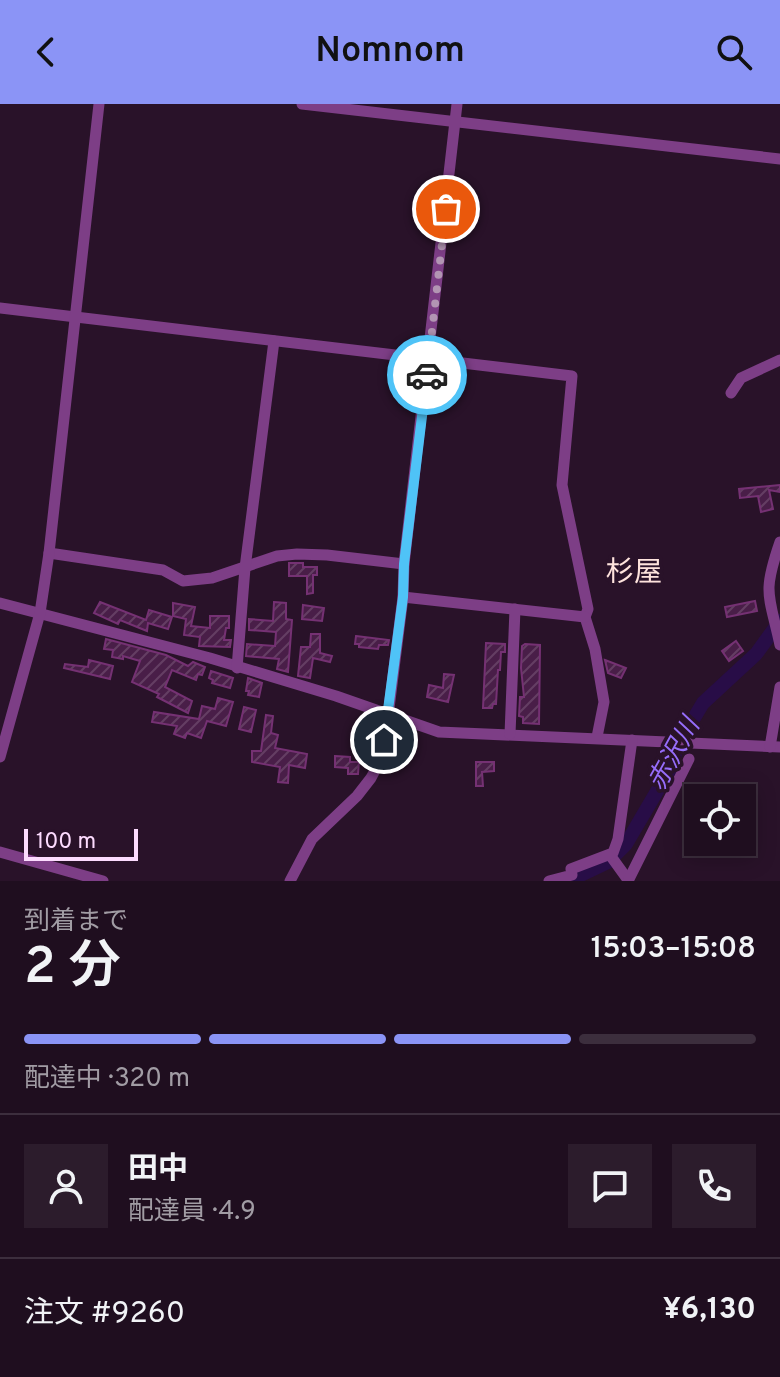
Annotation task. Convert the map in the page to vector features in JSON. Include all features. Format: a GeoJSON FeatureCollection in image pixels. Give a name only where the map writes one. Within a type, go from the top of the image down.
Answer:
{"type":"FeatureCollection","features":[{"type":"Feature","properties":{"kind":"street"},"geometry":{"type":"LineString","coordinates":[[0,757],[40,613],[99,104]]}},
{"type":"Feature","properties":{"kind":"street"},"geometry":{"type":"LineString","coordinates":[[302,104],[780,159]]}},
{"type":"Feature","properties":{"kind":"street"},"geometry":{"type":"LineString","coordinates":[[290,881],[312,839],[357,796],[379,763],[403,597],[404,564],[457,104]]}},
{"type":"Feature","properties":{"kind":"street"},"geometry":{"type":"LineString","coordinates":[[0,308],[572,376],[562,485],[588,609],[585,617],[595,649],[604,702],[597,737]]}},
{"type":"Feature","properties":{"kind":"street"},"geometry":{"type":"LineString","coordinates":[[237,668],[245,568],[274,341]]}},
{"type":"Feature","properties":{"kind":"street"},"geometry":{"type":"LineString","coordinates":[[731,393],[741,378],[780,360]]}},
{"type":"Feature","properties":{"kind":"street"},"geometry":{"type":"LineString","coordinates":[[780,542],[769,570],[767,592],[780,645]]}},
{"type":"Feature","properties":{"kind":"street"},"geometry":{"type":"LineString","coordinates":[[49,553],[163,570],[183,581],[212,578],[277,556],[297,554],[404,564]]}},
{"type":"Feature","properties":{"kind":"street"},"geometry":{"type":"LineString","coordinates":[[403,597],[585,617]]}},
{"type":"Feature","properties":{"kind":"street"},"geometry":{"type":"LineString","coordinates":[[0,603],[210,658],[336,696],[439,732],[775,747],[780,687]]}},
{"type":"Feature","properties":{"kind":"street"},"geometry":{"type":"LineString","coordinates":[[510,734],[515,609]]}},
{"type":"Feature","properties":{"kind":"street"},"geometry":{"type":"LineString","coordinates":[[549,881],[572,875],[571,869],[610,855],[618,839],[632,740]]}},
{"type":"Feature","properties":{"kind":"street"},"geometry":{"type":"LineString","coordinates":[[610,855],[631,879],[689,759]]}},
{"type":"Feature","properties":{"kind":"street"},"geometry":{"type":"LineString","coordinates":[[0,852],[103,881]]}},
{"type":"Feature","properties":{"kind":"building"},"geometry":{"type":"Polygon","coordinates":[[[780,485],[780,492],[769,490],[773,509],[761,512],[758,496],[740,498],[739,489],[780,485]]]}},
{"type":"Feature","properties":{"kind":"building"},"geometry":{"type":"Polygon","coordinates":[[[289,563],[317,567],[317,575],[313,575],[313,593],[307,594],[307,576],[289,576],[289,563]]]}},
{"type":"Feature","properties":{"kind":"building"},"geometry":{"type":"Polygon","coordinates":[[[755,601],[757,611],[727,617],[725,607],[755,601]]]}},
{"type":"Feature","properties":{"kind":"building"},"geometry":{"type":"Polygon","coordinates":[[[100,602],[146,620],[149,610],[172,617],[168,629],[148,623],[147,631],[120,620],[118,624],[94,613],[100,602]]]}},
{"type":"Feature","properties":{"kind":"building"},"geometry":{"type":"Polygon","coordinates":[[[274,602],[286,603],[286,619],[292,620],[288,672],[277,669],[279,659],[246,656],[247,644],[275,646],[276,632],[249,630],[249,619],[273,621],[274,602]]]}},
{"type":"Feature","properties":{"kind":"building"},"geometry":{"type":"Polygon","coordinates":[[[173,603],[195,607],[191,626],[210,628],[210,616],[229,616],[229,628],[226,628],[224,640],[231,640],[230,647],[199,646],[200,637],[184,635],[186,619],[173,616],[173,603]]]}},
{"type":"Feature","properties":{"kind":"building"},"geometry":{"type":"Polygon","coordinates":[[[303,605],[324,608],[322,621],[302,619],[303,605]]]}},
{"type":"Feature","properties":{"kind":"building"},"geometry":{"type":"Polygon","coordinates":[[[311,634],[320,634],[320,653],[332,656],[330,662],[313,658],[310,678],[298,676],[301,647],[310,647],[311,634]]]}},
{"type":"Feature","properties":{"kind":"building"},"geometry":{"type":"Polygon","coordinates":[[[356,636],[389,640],[388,645],[379,645],[378,649],[359,647],[355,644],[356,636]]]}},
{"type":"Feature","properties":{"kind":"building"},"geometry":{"type":"Polygon","coordinates":[[[106,639],[166,655],[188,666],[193,662],[205,667],[196,680],[172,670],[165,687],[192,701],[188,713],[157,697],[159,694],[132,682],[140,661],[123,656],[123,659],[112,657],[113,650],[104,649],[106,639]]]}},
{"type":"Feature","properties":{"kind":"building"},"geometry":{"type":"Polygon","coordinates":[[[736,641],[743,651],[729,661],[722,651],[736,641]]]}},
{"type":"Feature","properties":{"kind":"building"},"geometry":{"type":"Polygon","coordinates":[[[486,643],[505,644],[498,670],[496,704],[492,708],[483,708],[486,643]]]}},
{"type":"Feature","properties":{"kind":"building"},"geometry":{"type":"Polygon","coordinates":[[[540,645],[539,724],[523,723],[523,717],[519,716],[520,697],[524,697],[521,668],[522,646],[540,645]]]}},
{"type":"Feature","properties":{"kind":"building"},"geometry":{"type":"Polygon","coordinates":[[[89,660],[113,666],[110,679],[64,668],[65,664],[88,667],[89,660]]]}},
{"type":"Feature","properties":{"kind":"building"},"geometry":{"type":"Polygon","coordinates":[[[605,660],[626,668],[621,678],[608,673],[605,660]]]}},
{"type":"Feature","properties":{"kind":"building"},"geometry":{"type":"Polygon","coordinates":[[[211,671],[233,678],[230,688],[212,683],[213,680],[209,678],[211,671]]]}},
{"type":"Feature","properties":{"kind":"building"},"geometry":{"type":"Polygon","coordinates":[[[444,674],[454,675],[448,702],[427,697],[429,685],[443,688],[444,674]]]}},
{"type":"Feature","properties":{"kind":"building"},"geometry":{"type":"Polygon","coordinates":[[[248,678],[262,683],[259,697],[248,695],[248,678]]]}},
{"type":"Feature","properties":{"kind":"building"},"geometry":{"type":"Polygon","coordinates":[[[218,698],[233,702],[226,726],[207,721],[201,738],[187,733],[185,738],[174,734],[177,726],[152,722],[154,712],[199,719],[202,706],[215,709],[218,698]]]}},
{"type":"Feature","properties":{"kind":"building"},"geometry":{"type":"Polygon","coordinates":[[[244,707],[256,710],[251,732],[239,729],[244,707]]]}},
{"type":"Feature","properties":{"kind":"building"},"geometry":{"type":"Polygon","coordinates":[[[266,715],[273,716],[271,733],[278,735],[275,748],[307,754],[305,768],[289,765],[288,783],[278,782],[280,767],[252,762],[252,751],[261,751],[266,715]]]}},
{"type":"Feature","properties":{"kind":"building"},"geometry":{"type":"Polygon","coordinates":[[[335,756],[350,757],[350,762],[359,762],[358,774],[348,774],[348,768],[335,767],[335,756]]]}},
{"type":"Feature","properties":{"kind":"building"},"geometry":{"type":"Polygon","coordinates":[[[476,762],[494,762],[494,771],[482,772],[483,786],[476,786],[476,762]]]}},
{"type":"Feature","properties":{"kind":"waterway","name":"赤沢川"},"geometry":{"type":"LineString","coordinates":[[568,881],[608,862],[626,844],[673,764],[676,748],[703,703],[756,654],[780,621]]}},
{"type":"Feature","properties":{"kind":"way so far"},"geometry":{"type":"LineString","coordinates":[[427,375],[446,209]]}},
{"type":"Feature","properties":{"kind":"district","name":"杉屋"},"geometry":{"type":"Point","coordinates":[634,574]}},
{"type":"Feature","properties":{"kind":"route"},"geometry":{"type":"LineString","coordinates":[[384,740],[427,375]]}}]}
